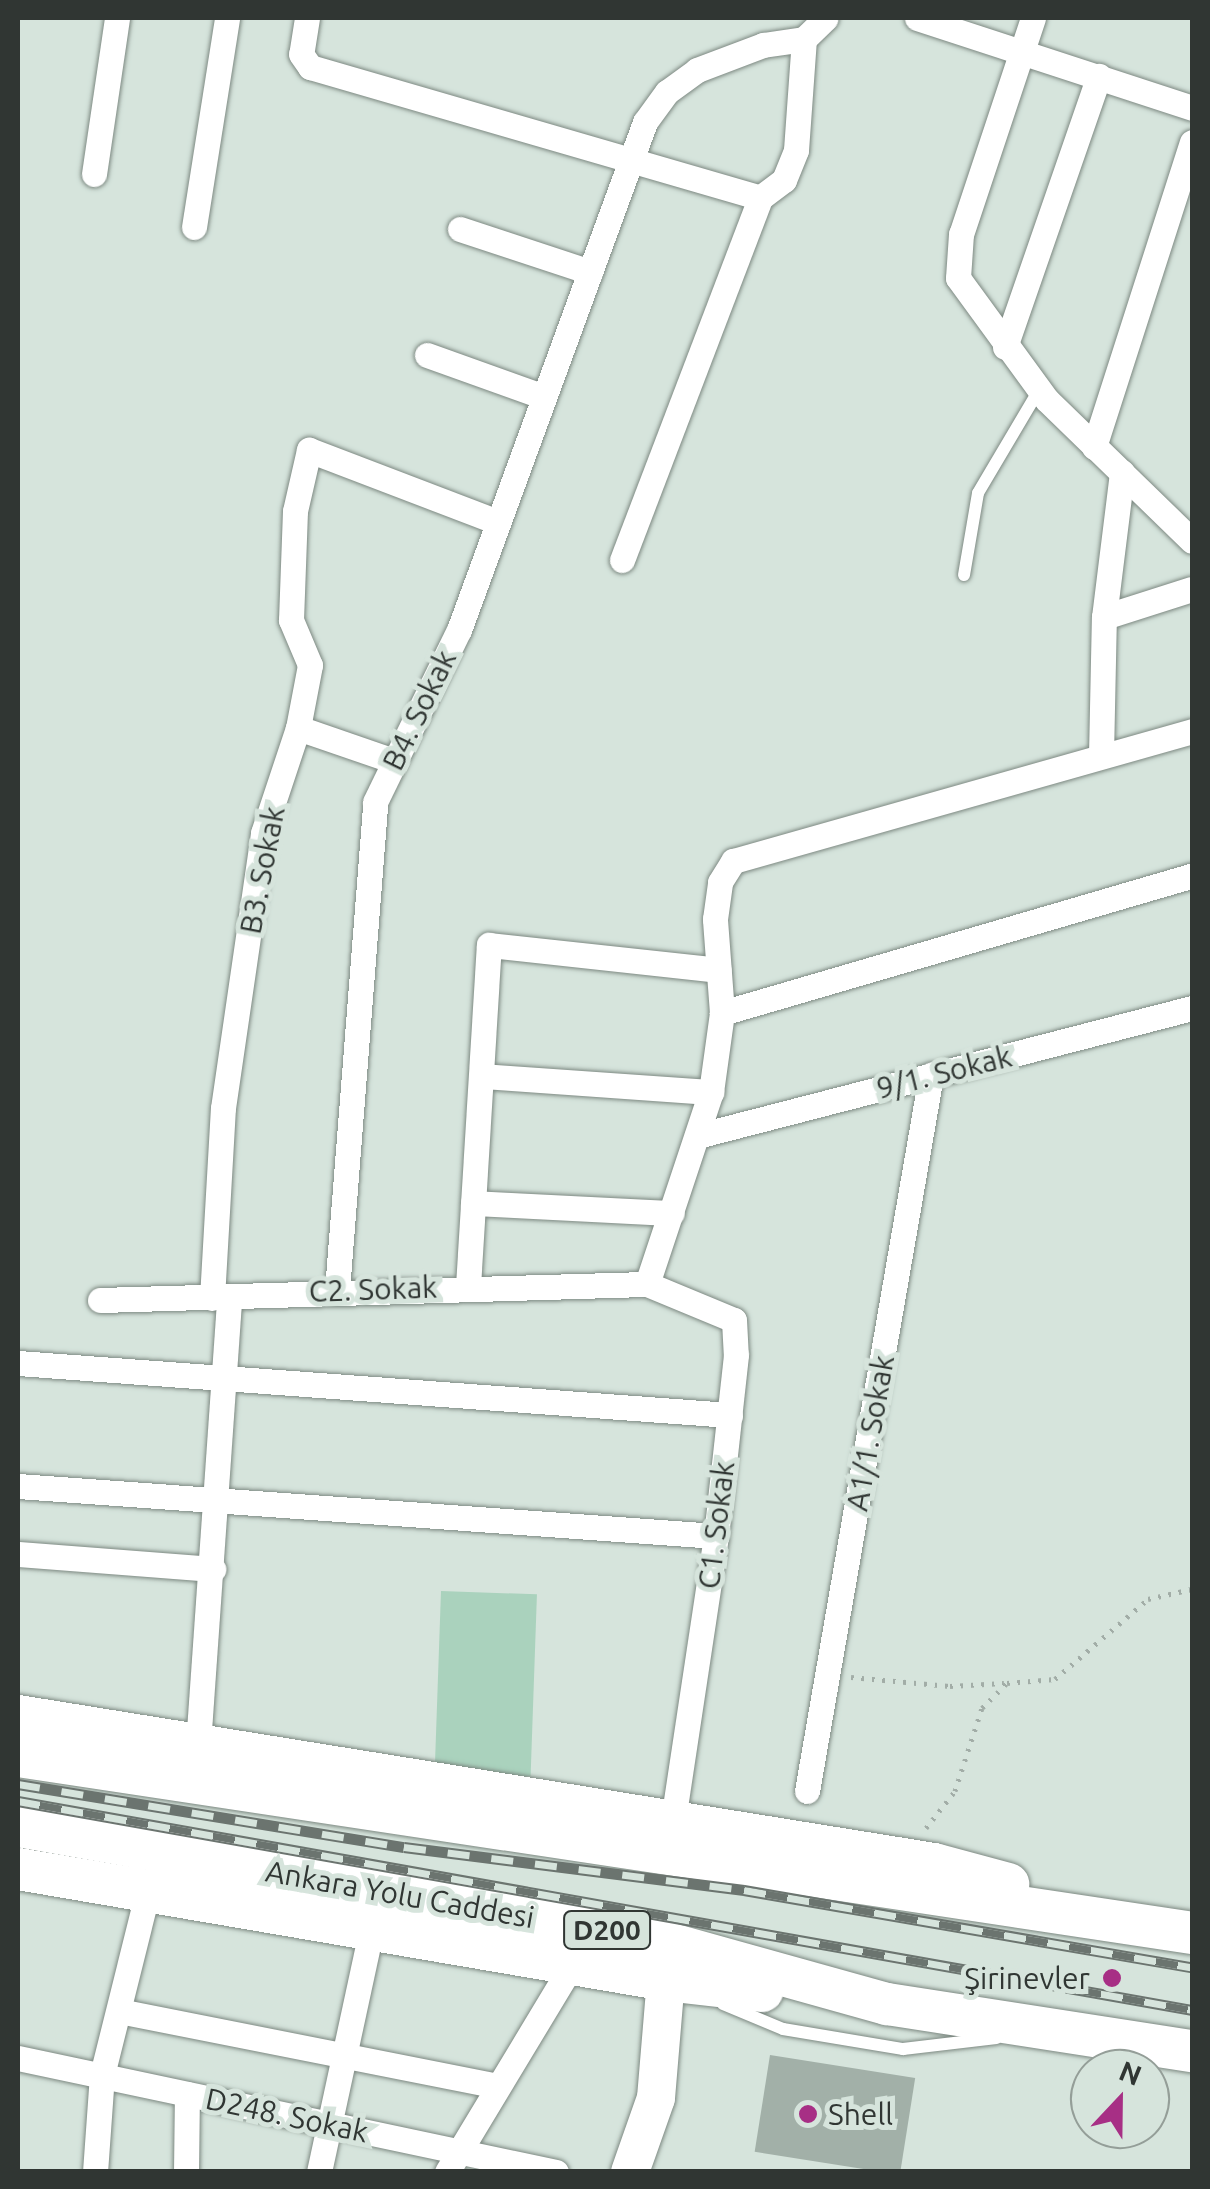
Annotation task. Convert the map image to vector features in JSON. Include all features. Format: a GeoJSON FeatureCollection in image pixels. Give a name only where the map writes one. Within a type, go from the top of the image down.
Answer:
{"type":"FeatureCollection","features":[{"type":"Feature","properties":{"kind":"highway"},"geometry":{"type":"LineString","coordinates":[[18,1716],[934,1864],[1107,1919]]}},
{"type":"Feature","properties":{"kind":"highway"},"geometry":{"type":"LineString","coordinates":[[18,1756],[838,1884],[1192,1933]]}},
{"type":"Feature","properties":{"kind":"highway","name":"Ankara Yolu Caddesi"},"geometry":{"type":"LineString","coordinates":[[18,1826],[650,1938],[887,2004],[1192,2050]]}},
{"type":"Feature","properties":{"kind":"highway"},"geometry":{"type":"LineString","coordinates":[[18,1869],[372,1926],[666,1980],[887,2004]]}},
{"type":"Feature","properties":{"kind":"highway"},"geometry":{"type":"LineString","coordinates":[[1150,1925],[1192,1925]]}},
{"type":"Feature","properties":{"kind":"main road"},"geometry":{"type":"LineString","coordinates":[[630,2172],[656,2098],[666,1980]]}},
{"type":"Feature","properties":{"kind":"street"},"geometry":{"type":"LineString","coordinates":[[94,174],[117,18]]}},
{"type":"Feature","properties":{"kind":"street"},"geometry":{"type":"LineString","coordinates":[[194,227],[228,18]]}},
{"type":"Feature","properties":{"kind":"street"},"geometry":{"type":"LineString","coordinates":[[307,18],[301,54],[310,67],[760,198]]}},
{"type":"Feature","properties":{"kind":"street"},"geometry":{"type":"LineString","coordinates":[[622,560],[760,198],[784,180],[796,150],[804,39],[826,18]]}},
{"type":"Feature","properties":{"kind":"street"},"geometry":{"type":"LineString","coordinates":[[917,18],[1192,108]]}},
{"type":"Feature","properties":{"kind":"street"},"geometry":{"type":"LineString","coordinates":[[1033,18],[1025,52],[961,234],[958,278],[1039,390],[1094,448],[1190,526]]}},
{"type":"Feature","properties":{"kind":"street","name":"B4. Sokak"},"geometry":{"type":"LineString","coordinates":[[336,1290],[375,802],[459,630],[645,122],[666,92],[697,70],[763,45],[804,39]]}},
{"type":"Feature","properties":{"kind":"street"},"geometry":{"type":"LineString","coordinates":[[1006,347],[1099,76]]}},
{"type":"Feature","properties":{"kind":"street"},"geometry":{"type":"LineString","coordinates":[[1094,448],[1192,142]]}},
{"type":"Feature","properties":{"kind":"street"},"geometry":{"type":"LineString","coordinates":[[460,228],[590,272]]}},
{"type":"Feature","properties":{"kind":"street"},"geometry":{"type":"LineString","coordinates":[[427,354],[544,397]]}},
{"type":"Feature","properties":{"kind":"street","name":"B3. Sokak"},"geometry":{"type":"LineString","coordinates":[[198,1746],[225,1377],[220,1297],[224,1108],[263,833],[298,728],[310,666],[291,620],[296,511],[309,450],[498,522]]}},
{"type":"Feature","properties":{"kind":"street"},"geometry":{"type":"LineString","coordinates":[[1101,756],[1104,617],[1122,472]]}},
{"type":"Feature","properties":{"kind":"street"},"geometry":{"type":"LineString","coordinates":[[1104,617],[1192,589]]}},
{"type":"Feature","properties":{"kind":"street"},"geometry":{"type":"LineString","coordinates":[[298,728],[394,761]]}},
{"type":"Feature","properties":{"kind":"street"},"geometry":{"type":"LineString","coordinates":[[647,1284],[711,1092],[722,1013],[715,920],[720,882],[733,861],[1192,731]]}},
{"type":"Feature","properties":{"kind":"street"},"geometry":{"type":"LineString","coordinates":[[722,1013],[1192,876]]}},
{"type":"Feature","properties":{"kind":"street"},"geometry":{"type":"LineString","coordinates":[[468,1286],[490,946],[719,970]]}},
{"type":"Feature","properties":{"kind":"street","name":"9/1. Sokak"},"geometry":{"type":"LineString","coordinates":[[697,1136],[1192,1008]]}},
{"type":"Feature","properties":{"kind":"street","name":"A1/1. Sokak"},"geometry":{"type":"LineString","coordinates":[[807,1792],[931,1075]]}},
{"type":"Feature","properties":{"kind":"street"},"geometry":{"type":"LineString","coordinates":[[482,1076],[711,1092]]}},
{"type":"Feature","properties":{"kind":"street"},"geometry":{"type":"LineString","coordinates":[[473,1202],[672,1213]]}},
{"type":"Feature","properties":{"kind":"street","name":"C2. Sokak"},"geometry":{"type":"LineString","coordinates":[[100,1300],[468,1286],[647,1284]]}},
{"type":"Feature","properties":{"kind":"street","name":"C1. Sokak"},"geometry":{"type":"LineString","coordinates":[[647,1284],[734,1320],[730,1415],[716,1536],[673,1822]]}},
{"type":"Feature","properties":{"kind":"street"},"geometry":{"type":"LineString","coordinates":[[18,1363],[730,1415]]}},
{"type":"Feature","properties":{"kind":"street"},"geometry":{"type":"LineString","coordinates":[[18,1486],[218,1496],[716,1536]]}},
{"type":"Feature","properties":{"kind":"street"},"geometry":{"type":"LineString","coordinates":[[18,1554],[212,1569]]}},
{"type":"Feature","properties":{"kind":"street"},"geometry":{"type":"LineString","coordinates":[[94,2172],[102,2075],[148,1891]]}},
{"type":"Feature","properties":{"kind":"street"},"geometry":{"type":"LineString","coordinates":[[319,2172],[372,1926]]}},
{"type":"Feature","properties":{"kind":"street"},"geometry":{"type":"LineString","coordinates":[[452,2161],[573,1963]]}},
{"type":"Feature","properties":{"kind":"street"},"geometry":{"type":"LineString","coordinates":[[118,2011],[497,2086]]}},
{"type":"Feature","properties":{"kind":"street","name":"D248. Sokak"},"geometry":{"type":"LineString","coordinates":[[18,2058],[328,2124],[452,2161],[556,2172]]}},
{"type":"Feature","properties":{"kind":"street"},"geometry":{"type":"LineString","coordinates":[[186,2172],[187,2094]]}},
{"type":"Feature","properties":{"kind":"lane"},"geometry":{"type":"LineString","coordinates":[[964,576],[984,479],[1039,390]]}},
{"type":"Feature","properties":{"kind":"lane"},"geometry":{"type":"LineString","coordinates":[[666,1980],[783,2030],[903,2049],[1060,2031]]}},
{"type":"Feature","properties":{"kind":"path"},"geometry":{"type":"LineString","coordinates":[[829,1675],[950,1686],[1055,1679],[1148,1599],[1192,1589]]}},
{"type":"Feature","properties":{"kind":"path"},"geometry":{"type":"LineString","coordinates":[[923,1832],[955,1791],[982,1708],[1008,1683]]}},
{"type":"Feature","properties":{"kind":"green space"},"geometry":{"type":"Polygon","coordinates":[[[441,1591],[537,1594],[531,1776],[435,1773],[441,1591]]]}},
{"type":"Feature","properties":{"kind":"building"},"geometry":{"type":"Polygon","coordinates":[[[770,2055],[915,2078],[900,2172],[755,2152],[770,2055]]]}},
{"type":"Feature","properties":{"kind":"railway"},"geometry":{"type":"LineString","coordinates":[[18,1784],[404,1847],[744,1890],[1192,1967]]}},
{"type":"Feature","properties":{"kind":"railway"},"geometry":{"type":"LineString","coordinates":[[18,1801],[1192,2010]]}},
{"type":"Feature","properties":{"kind":"place","name":"Şirinevler"},"geometry":{"type":"Point","coordinates":[1112,1978]}},
{"type":"Feature","properties":{"kind":"place","name":"Shell"},"geometry":{"type":"Point","coordinates":[808,2114]}}]}
